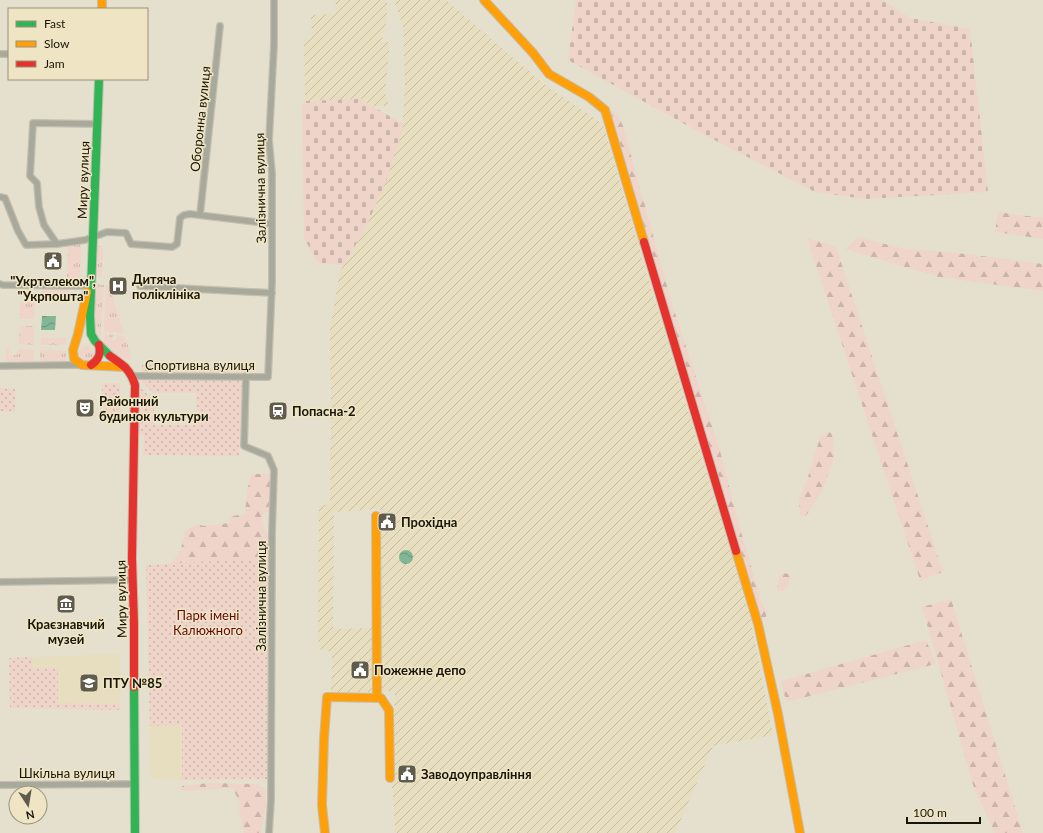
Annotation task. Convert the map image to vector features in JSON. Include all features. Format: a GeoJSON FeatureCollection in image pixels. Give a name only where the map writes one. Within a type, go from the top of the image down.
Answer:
{"type":"FeatureCollection","features":[{"type":"Feature","properties":{"kind":"street","name":"Залізнична вулиця"},"geometry":{"type":"LineString","coordinates":[[268,376],[272,293],[272,173],[269,140],[274,45],[274,0]]}},
{"type":"Feature","properties":{"kind":"street"},"geometry":{"type":"LineString","coordinates":[[484,0],[533,53],[549,74],[589,97],[604,110],[758,624],[778,714],[800,833]]}},
{"type":"Feature","properties":{"kind":"street","name":"Оборонна вулиця"},"geometry":{"type":"LineString","coordinates":[[200,215],[220,26]]}},
{"type":"Feature","properties":{"kind":"street","name":"Миру вулиця"},"geometry":{"type":"LineString","coordinates":[[90,285],[99,80]]}},
{"type":"Feature","properties":{"kind":"street"},"geometry":{"type":"LineString","coordinates":[[57,244],[44,225],[39,207],[37,183],[30,176],[33,123],[98,124]]}},
{"type":"Feature","properties":{"kind":"street"},"geometry":{"type":"LineString","coordinates":[[0,197],[5,198],[18,231],[26,245],[57,244],[85,240],[107,232],[126,233],[132,244],[172,247],[178,244],[180,218],[184,215],[190,214],[272,224]]}},
{"type":"Feature","properties":{"kind":"street"},"geometry":{"type":"LineString","coordinates":[[2,284],[90,285]]}},
{"type":"Feature","properties":{"kind":"street"},"geometry":{"type":"LineString","coordinates":[[90,285],[91,334],[100,350],[100,356],[97,361],[91,365]]}},
{"type":"Feature","properties":{"kind":"street"},"geometry":{"type":"LineString","coordinates":[[70,365],[90,285]]}},
{"type":"Feature","properties":{"kind":"street"},"geometry":{"type":"LineString","coordinates":[[140,286],[272,293]]}},
{"type":"Feature","properties":{"kind":"street"},"geometry":{"type":"LineString","coordinates":[[75,344],[86,338],[97,343]]}},
{"type":"Feature","properties":{"kind":"street","name":"Миру вулиця"},"geometry":{"type":"LineString","coordinates":[[97,343],[106,353],[125,367],[132,376],[135,385],[133,478],[135,833]]}},
{"type":"Feature","properties":{"kind":"street"},"geometry":{"type":"LineString","coordinates":[[73,357],[82,366]]}},
{"type":"Feature","properties":{"kind":"street"},"geometry":{"type":"LineString","coordinates":[[0,366],[91,365],[125,367]]}},
{"type":"Feature","properties":{"kind":"street","name":"Спортивна вулиця"},"geometry":{"type":"LineString","coordinates":[[132,376],[268,376]]}},
{"type":"Feature","properties":{"kind":"street","name":"Залізнична вулиця"},"geometry":{"type":"LineString","coordinates":[[246,376],[244,446],[268,456],[274,470],[272,534],[271,800],[269,833]]}},
{"type":"Feature","properties":{"kind":"street"},"geometry":{"type":"LineString","coordinates":[[376,516],[377,698]]}},
{"type":"Feature","properties":{"kind":"street"},"geometry":{"type":"LineString","coordinates":[[0,582],[133,580]]}},
{"type":"Feature","properties":{"kind":"street"},"geometry":{"type":"LineString","coordinates":[[325,833],[322,805],[324,739],[328,697],[381,698],[390,710],[390,778]]}},
{"type":"Feature","properties":{"kind":"street","name":"Шкільна вулиця"},"geometry":{"type":"LineString","coordinates":[[0,785],[134,784]]}},
{"type":"Feature","properties":{"kind":"shaded area"},"geometry":{"type":"Polygon","coordinates":[[[336,0],[387,0],[387,20],[381,43],[390,42],[385,93],[389,106],[373,106],[360,99],[305,101],[304,39],[312,38],[311,15],[335,14],[336,0]]]}},
{"type":"Feature","properties":{"kind":"shaded area"},"geometry":{"type":"Polygon","coordinates":[[[394,0],[446,0],[545,85],[603,124],[750,616],[773,735],[713,746],[675,833],[395,833],[392,787],[395,691],[380,692],[380,509],[334,512],[333,629],[373,628],[376,692],[331,692],[332,652],[319,649],[318,627],[319,506],[330,504],[330,329],[340,271],[366,228],[402,132],[405,84],[403,27],[394,0]]]}},
{"type":"Feature","properties":{"kind":"shaded area","name":"ПТУ №85"},"geometry":{"type":"Polygon","coordinates":[[[120,654],[120,704],[58,703],[57,668],[32,668],[32,657],[120,654]]]}},
{"type":"Feature","properties":{"kind":"shaded area"},"geometry":{"type":"Polygon","coordinates":[[[182,725],[182,780],[151,779],[150,726],[182,725]]]}},
{"type":"Feature","properties":{"kind":"green space"},"geometry":{"type":"Polygon","coordinates":[[[576,0],[883,0],[910,18],[970,29],[988,192],[865,199],[815,192],[699,132],[568,60],[576,0]]]}},
{"type":"Feature","properties":{"kind":"green space"},"geometry":{"type":"Polygon","coordinates":[[[360,99],[403,124],[402,132],[386,182],[366,227],[344,265],[318,263],[304,238],[302,104],[305,101],[360,99]]]}},
{"type":"Feature","properties":{"kind":"green space"},"geometry":{"type":"Polygon","coordinates":[[[612,111],[617,114],[623,126],[672,304],[719,447],[738,521],[762,604],[767,612],[766,617],[761,619],[758,616],[609,113],[612,111]]]}},
{"type":"Feature","properties":{"kind":"green space"},"geometry":{"type":"Polygon","coordinates":[[[998,212],[1043,218],[1043,239],[995,232],[998,212]]]}},
{"type":"Feature","properties":{"kind":"green space"},"geometry":{"type":"Polygon","coordinates":[[[858,237],[901,248],[967,254],[1043,264],[1043,291],[939,277],[845,249],[858,237]]]}},
{"type":"Feature","properties":{"kind":"green space"},"geometry":{"type":"Polygon","coordinates":[[[807,238],[836,247],[943,572],[920,580],[807,238]]]}},
{"type":"Feature","properties":{"kind":"green space"},"geometry":{"type":"Polygon","coordinates":[[[81,245],[80,279],[67,278],[67,246],[81,245]]]}},
{"type":"Feature","properties":{"kind":"green space"},"geometry":{"type":"Polygon","coordinates":[[[98,246],[103,248],[102,277],[96,277],[98,246]]]}},
{"type":"Feature","properties":{"kind":"green space"},"geometry":{"type":"Polygon","coordinates":[[[94,284],[104,285],[100,343],[94,333],[94,284]]]}},
{"type":"Feature","properties":{"kind":"green space"},"geometry":{"type":"Polygon","coordinates":[[[106,285],[109,285],[124,334],[117,332],[104,332],[106,285]]]}},
{"type":"Feature","properties":{"kind":"green space"},"geometry":{"type":"Polygon","coordinates":[[[43,288],[69,289],[69,298],[42,297],[43,288]]]}},
{"type":"Feature","properties":{"kind":"green space"},"geometry":{"type":"Polygon","coordinates":[[[20,302],[35,302],[34,319],[20,319],[20,302]]]}},
{"type":"Feature","properties":{"kind":"green space"},"geometry":{"type":"Polygon","coordinates":[[[20,326],[34,326],[34,345],[19,344],[20,326]]]}},
{"type":"Feature","properties":{"kind":"green space"},"geometry":{"type":"Polygon","coordinates":[[[104,334],[113,335],[112,340],[116,340],[117,335],[125,336],[132,359],[124,359],[103,346],[104,334]]]}},
{"type":"Feature","properties":{"kind":"green space"},"geometry":{"type":"Polygon","coordinates":[[[41,338],[66,338],[66,345],[41,345],[41,338]]]}},
{"type":"Feature","properties":{"kind":"green space"},"geometry":{"type":"Polygon","coordinates":[[[83,346],[89,346],[93,350],[93,356],[89,360],[83,360],[79,356],[79,350],[83,346]]]}},
{"type":"Feature","properties":{"kind":"green space"},"geometry":{"type":"Polygon","coordinates":[[[6,348],[9,348],[9,355],[17,355],[18,349],[34,350],[33,362],[6,361],[6,348]]]}},
{"type":"Feature","properties":{"kind":"green space"},"geometry":{"type":"Polygon","coordinates":[[[40,350],[66,351],[66,361],[40,361],[40,350]]]}},
{"type":"Feature","properties":{"kind":"green space"},"geometry":{"type":"Polygon","coordinates":[[[142,364],[243,368],[239,456],[143,455],[144,435],[136,436],[138,385],[153,400],[155,425],[197,425],[196,393],[153,393],[142,381],[142,364]]]}},
{"type":"Feature","properties":{"kind":"green space"},"geometry":{"type":"Polygon","coordinates":[[[102,383],[120,383],[121,413],[103,413],[102,383]]]}},
{"type":"Feature","properties":{"kind":"green space"},"geometry":{"type":"Polygon","coordinates":[[[0,388],[15,389],[15,412],[0,411],[0,388]]]}},
{"type":"Feature","properties":{"kind":"green space"},"geometry":{"type":"Polygon","coordinates":[[[827,432],[831,433],[833,438],[834,458],[822,491],[808,513],[805,516],[800,515],[799,499],[808,477],[820,438],[827,432]]]}},
{"type":"Feature","properties":{"kind":"green space"},"geometry":{"type":"Polygon","coordinates":[[[252,474],[271,474],[270,510],[262,515],[266,532],[270,534],[269,558],[171,564],[181,549],[185,531],[197,524],[204,526],[229,523],[232,516],[245,514],[248,486],[252,474]]]}},
{"type":"Feature","properties":{"kind":"green space","name":"Парк імені Калюжного"},"geometry":{"type":"Polygon","coordinates":[[[269,558],[269,779],[182,780],[182,725],[150,726],[146,565],[269,558]]]}},
{"type":"Feature","properties":{"kind":"green space"},"geometry":{"type":"Polygon","coordinates":[[[783,573],[789,574],[789,584],[782,591],[777,591],[779,577],[783,573]]]}},
{"type":"Feature","properties":{"kind":"green space"},"geometry":{"type":"Polygon","coordinates":[[[951,599],[1023,833],[995,833],[974,788],[922,607],[951,599]]]}},
{"type":"Feature","properties":{"kind":"green space"},"geometry":{"type":"Polygon","coordinates":[[[926,640],[936,664],[786,702],[781,681],[926,640]]]}},
{"type":"Feature","properties":{"kind":"green space"},"geometry":{"type":"Polygon","coordinates":[[[32,657],[32,668],[58,668],[58,703],[120,704],[120,710],[10,708],[9,658],[32,657]]]}},
{"type":"Feature","properties":{"kind":"green space"},"geometry":{"type":"Polygon","coordinates":[[[209,783],[258,784],[264,788],[266,792],[266,804],[261,833],[244,833],[239,811],[240,804],[233,788],[181,791],[182,786],[209,783]]]}},
{"type":"Feature","properties":{"kind":"water"},"geometry":{"type":"Polygon","coordinates":[[[42,316],[56,316],[55,330],[41,330],[42,316]]]}},
{"type":"Feature","properties":{"kind":"water"},"geometry":{"type":"Polygon","coordinates":[[[403,550],[409,550],[413,554],[413,560],[409,564],[403,564],[399,560],[399,554],[403,550]]]}},
{"type":"Feature","properties":{"kind":"traffic: fast"},"geometry":{"type":"LineString","coordinates":[[99,80],[90,316],[91,334],[95,341],[110,356]]}},
{"type":"Feature","properties":{"kind":"traffic: fast"},"geometry":{"type":"LineString","coordinates":[[134,687],[135,833]]}},
{"type":"Feature","properties":{"kind":"traffic: slow"},"geometry":{"type":"LineString","coordinates":[[102,0],[102,8]]}},
{"type":"Feature","properties":{"kind":"traffic: slow"},"geometry":{"type":"LineString","coordinates":[[484,0],[533,53],[549,74],[589,97],[605,110],[644,242]]}},
{"type":"Feature","properties":{"kind":"traffic: slow"},"geometry":{"type":"LineString","coordinates":[[87,292],[73,350],[74,359],[82,365],[125,367]]}},
{"type":"Feature","properties":{"kind":"traffic: slow"},"geometry":{"type":"LineString","coordinates":[[376,516],[377,698]]}},
{"type":"Feature","properties":{"kind":"traffic: slow"},"geometry":{"type":"LineString","coordinates":[[736,551],[758,624],[778,714],[800,833]]}},
{"type":"Feature","properties":{"kind":"traffic: slow"},"geometry":{"type":"LineString","coordinates":[[325,833],[322,805],[327,697],[381,698],[389,710],[390,778]]}},
{"type":"Feature","properties":{"kind":"traffic: jam"},"geometry":{"type":"LineString","coordinates":[[644,242],[736,551]]}},
{"type":"Feature","properties":{"kind":"traffic: jam"},"geometry":{"type":"LineString","coordinates":[[91,365],[99,356],[99,345]]}},
{"type":"Feature","properties":{"kind":"traffic: jam"},"geometry":{"type":"LineString","coordinates":[[110,356],[126,368],[135,385],[132,558],[134,687]]}},
{"type":"Feature","properties":{"kind":"place","name":"\"Укртелеком\", \"Укрпошта\""},"geometry":{"type":"Point","coordinates":[53,261]}},
{"type":"Feature","properties":{"kind":"place","name":"Дитяча поліклініка"},"geometry":{"type":"Point","coordinates":[118,286]}},
{"type":"Feature","properties":{"kind":"place","name":"Районний будинок культури"},"geometry":{"type":"Point","coordinates":[85,408]}},
{"type":"Feature","properties":{"kind":"place","name":"Попасна-2"},"geometry":{"type":"Point","coordinates":[278,411]}},
{"type":"Feature","properties":{"kind":"place","name":"Прохідна"},"geometry":{"type":"Point","coordinates":[387,522]}},
{"type":"Feature","properties":{"kind":"place","name":"Краєзнавчий музей"},"geometry":{"type":"Point","coordinates":[66,604]}},
{"type":"Feature","properties":{"kind":"place","name":"Пожежне депо"},"geometry":{"type":"Point","coordinates":[360,670]}},
{"type":"Feature","properties":{"kind":"place","name":"ПТУ №85"},"geometry":{"type":"Point","coordinates":[89,683]}},
{"type":"Feature","properties":{"kind":"place","name":"Заводоуправління"},"geometry":{"type":"Point","coordinates":[407,774]}}]}
